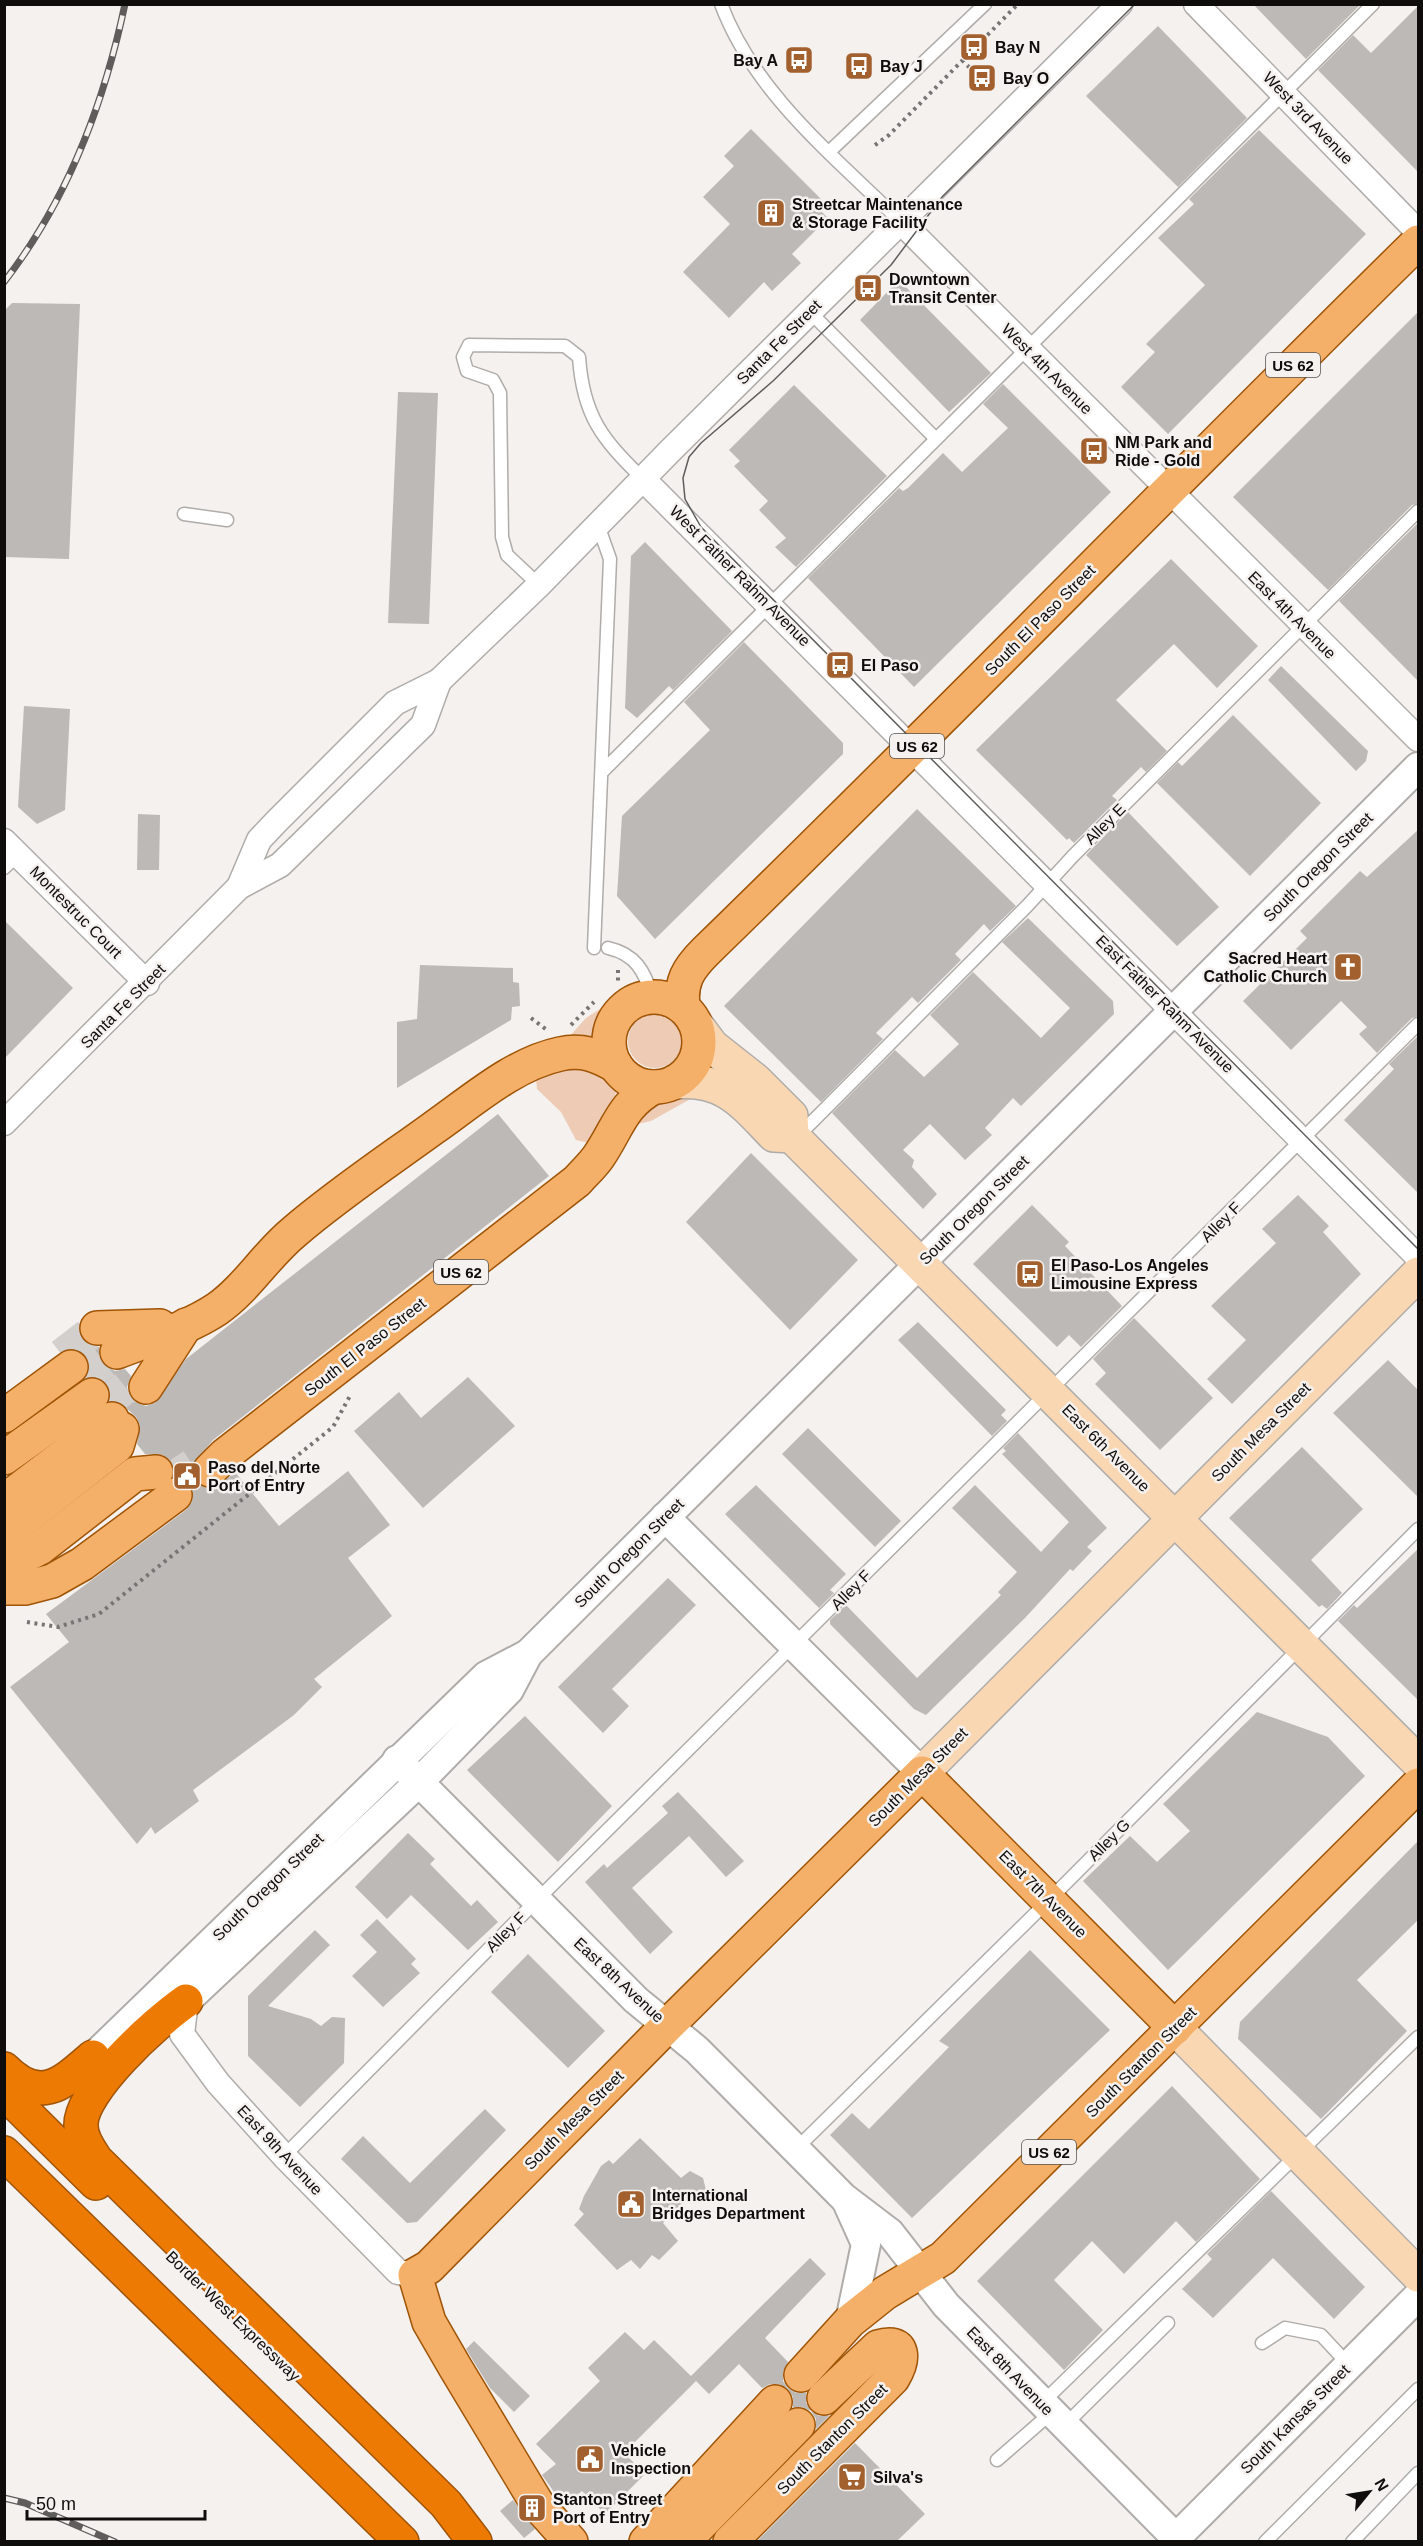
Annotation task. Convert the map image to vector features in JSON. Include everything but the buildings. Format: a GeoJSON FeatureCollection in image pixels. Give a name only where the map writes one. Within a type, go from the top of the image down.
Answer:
{"type":"FeatureCollection","features":[{"type":"Feature","properties":{"kind":"highway"},"geometry":{"type":"LineString","coordinates":[[186,2001],[169,2013],[92,2092],[82,2112],[82,2137],[96,2160],[446,2504],[476,2541]]}},
{"type":"Feature","properties":{"kind":"highway"},"geometry":{"type":"LineString","coordinates":[[4,2069],[31,2088],[51,2089],[67,2080],[93,2057]]}},
{"type":"Feature","properties":{"kind":"highway","name":"Border West Expressway"},"geometry":{"type":"LineString","coordinates":[[4,2092],[461,2541]]}},
{"type":"Feature","properties":{"kind":"highway"},"geometry":{"type":"LineString","coordinates":[[4,2153],[402,2541]]}},
{"type":"Feature","properties":{"kind":"main road","name":"South El Paso Street"},"geometry":{"type":"LineString","coordinates":[[690,1017],[681,992],[685,978],[693,965],[913,749],[1168,490],[1419,242]]}},
{"type":"Feature","properties":{"kind":"main road"},"geometry":{"type":"LineString","coordinates":[[616,1066],[609,1041],[616,1017],[632,1003],[652,997],[674,1001],[690,1017]]}},
{"type":"Feature","properties":{"kind":"main road","name":"US 62"},"geometry":{"type":"LineString","coordinates":[[665,1085],[686,1075],[698,1056],[700,1041],[690,1017]]}},
{"type":"Feature","properties":{"kind":"main road","name":"East 6th Avenue"},"geometry":{"type":"LineString","coordinates":[[690,1017],[717,1051],[755,1080],[791,1116],[793,1138]]}},
{"type":"Feature","properties":{"kind":"main road"},"geometry":{"type":"LineString","coordinates":[[186,1325],[122,1359],[226,1302],[292,1233],[346,1191],[497,1083],[527,1066],[562,1053],[579,1051],[597,1055],[616,1066],[631,1081],[665,1085]]}},
{"type":"Feature","properties":{"kind":"main road","name":"East 6th Avenue"},"geometry":{"type":"LineString","coordinates":[[665,1085],[701,1081],[722,1089],[742,1103],[774,1135],[793,1138],[1419,1762]]}},
{"type":"Feature","properties":{"kind":"main road","name":"South El Paso Street"},"geometry":{"type":"LineString","coordinates":[[212,1461],[577,1181],[598,1157],[627,1108],[637,1096],[665,1085]]}},
{"type":"Feature","properties":{"kind":"main road","name":"South Mesa Street"},"geometry":{"type":"LineString","coordinates":[[415,2275],[429,2267],[1419,1274]]}},
{"type":"Feature","properties":{"kind":"main road"},"geometry":{"type":"LineString","coordinates":[[4,1396],[91,1393]]}},
{"type":"Feature","properties":{"kind":"main road"},"geometry":{"type":"LineString","coordinates":[[4,1416],[91,1393]]}},
{"type":"Feature","properties":{"kind":"main road"},"geometry":{"type":"LineString","coordinates":[[4,1437],[91,1393]]}},
{"type":"Feature","properties":{"kind":"main road"},"geometry":{"type":"LineString","coordinates":[[4,1458],[91,1393]]}},
{"type":"Feature","properties":{"kind":"main road"},"geometry":{"type":"LineString","coordinates":[[4,1482],[91,1393]]}},
{"type":"Feature","properties":{"kind":"main road"},"geometry":{"type":"LineString","coordinates":[[4,1501],[91,1393]]}},
{"type":"Feature","properties":{"kind":"main road"},"geometry":{"type":"LineString","coordinates":[[4,1535],[117,1446],[91,1393]]}},
{"type":"Feature","properties":{"kind":"main road"},"geometry":{"type":"LineString","coordinates":[[4,1566],[40,1548],[135,1474],[165,1483]]}},
{"type":"Feature","properties":{"kind":"main road"},"geometry":{"type":"LineString","coordinates":[[4,1581],[30,1575],[61,1562],[165,1483]]}},
{"type":"Feature","properties":{"kind":"main road"},"geometry":{"type":"LineString","coordinates":[[4,1588],[25,1588],[52,1581],[82,1564],[165,1483]]}},
{"type":"Feature","properties":{"kind":"main road","name":"East 7th Avenue"},"geometry":{"type":"LineString","coordinates":[[922,1773],[1419,2275]]}},
{"type":"Feature","properties":{"kind":"main road","name":"South Stanton Street"},"geometry":{"type":"LineString","coordinates":[[801,2375],[850,2321],[885,2293],[943,2258],[1419,1785]]}},
{"type":"Feature","properties":{"kind":"main road"},"geometry":{"type":"LineString","coordinates":[[415,2275],[429,2322],[455,2367],[538,2505],[571,2541]]}},
{"type":"Feature","properties":{"kind":"main road","name":"South Stanton Street"},"geometry":{"type":"LineString","coordinates":[[730,2541],[893,2378],[901,2365],[902,2354],[896,2346],[888,2344],[878,2347],[824,2398]]}},
{"type":"Feature","properties":{"kind":"main road"},"geometry":{"type":"LineString","coordinates":[[646,2541],[776,2402]]}},
{"type":"Feature","properties":{"kind":"main road","name":"South Stanton Street"},"geometry":{"type":"LineString","coordinates":[[683,2541],[798,2425]]}},
{"type":"Feature","properties":{"kind":"street","name":"Santa Fe Street"},"geometry":{"type":"LineString","coordinates":[[239,887],[260,840],[276,822],[395,703],[439,681],[539,585],[1120,4]]}},
{"type":"Feature","properties":{"kind":"street","name":"West 3rd Avenue"},"geometry":{"type":"LineString","coordinates":[[1196,4],[1419,232]]}},
{"type":"Feature","properties":{"kind":"street","name":"West 4th Avenue"},"geometry":{"type":"LineString","coordinates":[[901,222],[1168,490]]}},
{"type":"Feature","properties":{"kind":"street","name":"West Father Rahm Avenue"},"geometry":{"type":"LineString","coordinates":[[643,479],[913,749]]}},
{"type":"Feature","properties":{"kind":"street","name":"East 4th Avenue"},"geometry":{"type":"LineString","coordinates":[[1168,490],[1419,740]]}},
{"type":"Feature","properties":{"kind":"street","name":"Santa Fe Street"},"geometry":{"type":"LineString","coordinates":[[4,1123],[147,983],[239,887],[280,865],[423,724],[439,681]]}},
{"type":"Feature","properties":{"kind":"street","name":"East Father Rahm Avenue"},"geometry":{"type":"LineString","coordinates":[[913,749],[1419,1257]]}},
{"type":"Feature","properties":{"kind":"street","name":"South Oregon Street"},"geometry":{"type":"LineString","coordinates":[[186,2001],[419,1782],[509,1690],[528,1654],[1419,767]]}},
{"type":"Feature","properties":{"kind":"street","name":"Montestruc Court"},"geometry":{"type":"LineString","coordinates":[[9,855],[147,983]]}},
{"type":"Feature","properties":{"kind":"street","name":"East 7th Avenue"},"geometry":{"type":"LineString","coordinates":[[664,1517],[922,1773]]}},
{"type":"Feature","properties":{"kind":"street","name":"South Oregon Street"},"geometry":{"type":"LineString","coordinates":[[93,2057],[486,1676],[528,1654]]}},
{"type":"Feature","properties":{"kind":"street","name":"East 8th Avenue"},"geometry":{"type":"LineString","coordinates":[[398,1760],[636,2000],[697,2050],[844,2198],[890,2233],[946,2305],[1176,2540]]}},
{"type":"Feature","properties":{"kind":"street","name":"East 9th Avenue"},"geometry":{"type":"LineString","coordinates":[[186,2001],[182,2034],[218,2083],[284,2156],[398,2272],[415,2275]]}},
{"type":"Feature","properties":{"kind":"street","name":"East 8th Avenue"},"geometry":{"type":"LineString","coordinates":[[844,2198],[866,2244],[850,2321]]}},
{"type":"Feature","properties":{"kind":"street","name":"South Kansas Street"},"geometry":{"type":"LineString","coordinates":[[1176,2540],[1419,2296]]}},
{"type":"Feature","properties":{"kind":"lane"},"geometry":{"type":"LineString","coordinates":[[721,4],[741,45],[770,88],[800,123],[901,222]]}},
{"type":"Feature","properties":{"kind":"lane"},"geometry":{"type":"LineString","coordinates":[[830,151],[985,4]]}},
{"type":"Feature","properties":{"kind":"lane"},"geometry":{"type":"LineString","coordinates":[[603,771],[1373,4]]}},
{"type":"Feature","properties":{"kind":"lane"},"geometry":{"type":"LineString","coordinates":[[810,312],[936,439]]}},
{"type":"Feature","properties":{"kind":"lane"},"geometry":{"type":"LineString","coordinates":[[539,585],[507,555],[502,537],[500,393],[493,380],[467,371],[463,357],[469,345],[565,346],[579,357],[581,383],[597,429],[610,448],[643,479]]}},
{"type":"Feature","properties":{"kind":"lane","name":"Alley E"},"geometry":{"type":"LineString","coordinates":[[793,1138],[1419,511]]}},
{"type":"Feature","properties":{"kind":"lane"},"geometry":{"type":"LineString","coordinates":[[184,514],[227,520]]}},
{"type":"Feature","properties":{"kind":"lane"},"geometry":{"type":"LineString","coordinates":[[594,948],[610,559],[598,525]]}},
{"type":"Feature","properties":{"kind":"lane"},"geometry":{"type":"LineString","coordinates":[[608,948],[631,957],[640,966],[652,997]]}},
{"type":"Feature","properties":{"kind":"lane","name":"Alley F"},"geometry":{"type":"LineString","coordinates":[[284,2156],[537,1900],[1419,1024]]}},
{"type":"Feature","properties":{"kind":"lane","name":"Alley G"},"geometry":{"type":"LineString","coordinates":[[796,2149],[1049,1900],[1419,1529]]}},
{"type":"Feature","properties":{"kind":"lane"},"geometry":{"type":"LineString","coordinates":[[1052,2414],[1298,2155],[1419,2037]]}},
{"type":"Feature","properties":{"kind":"lane"},"geometry":{"type":"LineString","coordinates":[[997,2460],[1168,2323]]}},
{"type":"Feature","properties":{"kind":"lane"},"geometry":{"type":"LineString","coordinates":[[1262,2343],[1285,2328],[1321,2335],[1349,2365]]}},
{"type":"Feature","properties":{"kind":"lane"},"geometry":{"type":"LineString","coordinates":[[1265,2541],[1419,2389]]}},
{"type":"Feature","properties":{"kind":"lane"},"geometry":{"type":"LineString","coordinates":[[1352,2541],[1419,2473]]}},
{"type":"Feature","properties":{"kind":"path"},"geometry":{"type":"LineString","coordinates":[[874,146],[889,135],[1018,4]]}},
{"type":"Feature","properties":{"kind":"path"},"geometry":{"type":"LineString","coordinates":[[962,60],[980,78]]}},
{"type":"Feature","properties":{"kind":"path"},"geometry":{"type":"LineString","coordinates":[[570,1027],[594,1002]]}},
{"type":"Feature","properties":{"kind":"path"},"geometry":{"type":"LineString","coordinates":[[27,1622],[58,1627],[99,1614],[253,1493]]}},
{"type":"Feature","properties":{"kind":"shaded area"},"geometry":{"type":"Polygon","coordinates":[[[603,1007],[609,1009],[599,1033],[585,1041],[569,1037],[586,1018],[603,1007]]]}},
{"type":"Feature","properties":{"kind":"shaded area"},"geometry":{"type":"Polygon","coordinates":[[[650,1014],[660,1014],[670,1018],[678,1026],[682,1041],[678,1056],[670,1064],[660,1068],[650,1068],[640,1064],[632,1056],[628,1046],[628,1036],[632,1026],[640,1018],[650,1014]]]}},
{"type":"Feature","properties":{"kind":"shaded area"},"geometry":{"type":"Polygon","coordinates":[[[573,1062],[608,1077],[614,1084],[616,1093],[610,1111],[589,1143],[576,1140],[561,1112],[537,1089],[536,1079],[573,1062]]]}},
{"type":"Feature","properties":{"kind":"shaded area"},"geometry":{"type":"Polygon","coordinates":[[[665,1096],[694,1097],[651,1121],[634,1125],[629,1118],[665,1096]]]}},
{"type":"Feature","properties":{"kind":"tunnel"},"geometry":{"type":"LineString","coordinates":[[62,1355],[97,1328]]}},
{"type":"Feature","properties":{"kind":"tunnel"},"geometry":{"type":"LineString","coordinates":[[78,1382],[117,1352]]}},
{"type":"Feature","properties":{"kind":"tunnel"},"geometry":{"type":"LineString","coordinates":[[100,1408],[138,1377]]}},
{"type":"Feature","properties":{"kind":"tunnel"},"geometry":{"type":"LineString","coordinates":[[165,1483],[202,1459]]}},
{"type":"Feature","properties":{"kind":"tram line"},"geometry":{"type":"LineString","coordinates":[[1135,4],[942,197],[891,265],[773,381],[701,443],[689,457],[683,478],[685,499],[701,527],[1418,1249]]}},
{"type":"Feature","properties":{"kind":"railway"},"geometry":{"type":"LineString","coordinates":[[4,282],[47,218],[80,150],[106,78],[125,4]]}},
{"type":"Feature","properties":{"kind":"railway"},"geometry":{"type":"LineString","coordinates":[[4,2498],[25,2503],[115,2542]]}},
{"type":"Feature","properties":{"kind":"place","name":"Bay N"},"geometry":{"type":"Point","coordinates":[974,47]}},
{"type":"Feature","properties":{"kind":"place","name":"Bay A"},"geometry":{"type":"Point","coordinates":[799,60]}},
{"type":"Feature","properties":{"kind":"place","name":"Bay J"},"geometry":{"type":"Point","coordinates":[859,66]}},
{"type":"Feature","properties":{"kind":"place","name":"Bay O"},"geometry":{"type":"Point","coordinates":[982,78]}},
{"type":"Feature","properties":{"kind":"place","name":"Streetcar Maintenance & Storage Facility"},"geometry":{"type":"Point","coordinates":[771,213]}},
{"type":"Feature","properties":{"kind":"place","name":"Downtown Transit Center"},"geometry":{"type":"Point","coordinates":[868,288]}},
{"type":"Feature","properties":{"kind":"place","name":"NM Park and Ride - Gold"},"geometry":{"type":"Point","coordinates":[1094,451]}},
{"type":"Feature","properties":{"kind":"place","name":"El Paso"},"geometry":{"type":"Point","coordinates":[840,665]}},
{"type":"Feature","properties":{"kind":"place","name":"Sacred Heart Catholic Church"},"geometry":{"type":"Point","coordinates":[1348,967]}},
{"type":"Feature","properties":{"kind":"place","name":"El Paso-Los Angeles Limousine Express"},"geometry":{"type":"Point","coordinates":[1030,1274]}},
{"type":"Feature","properties":{"kind":"place","name":"Paso del Norte Port of Entry"},"geometry":{"type":"Point","coordinates":[187,1476]}},
{"type":"Feature","properties":{"kind":"place","name":"International Bridges Department"},"geometry":{"type":"Point","coordinates":[631,2204]}},
{"type":"Feature","properties":{"kind":"place","name":"Vehicle Inspection"},"geometry":{"type":"Point","coordinates":[590,2459]}},
{"type":"Feature","properties":{"kind":"place","name":"Silva's"},"geometry":{"type":"Point","coordinates":[852,2477]}},
{"type":"Feature","properties":{"kind":"place","name":"Stanton Street Port of Entry"},"geometry":{"type":"Point","coordinates":[532,2508]}}]}
